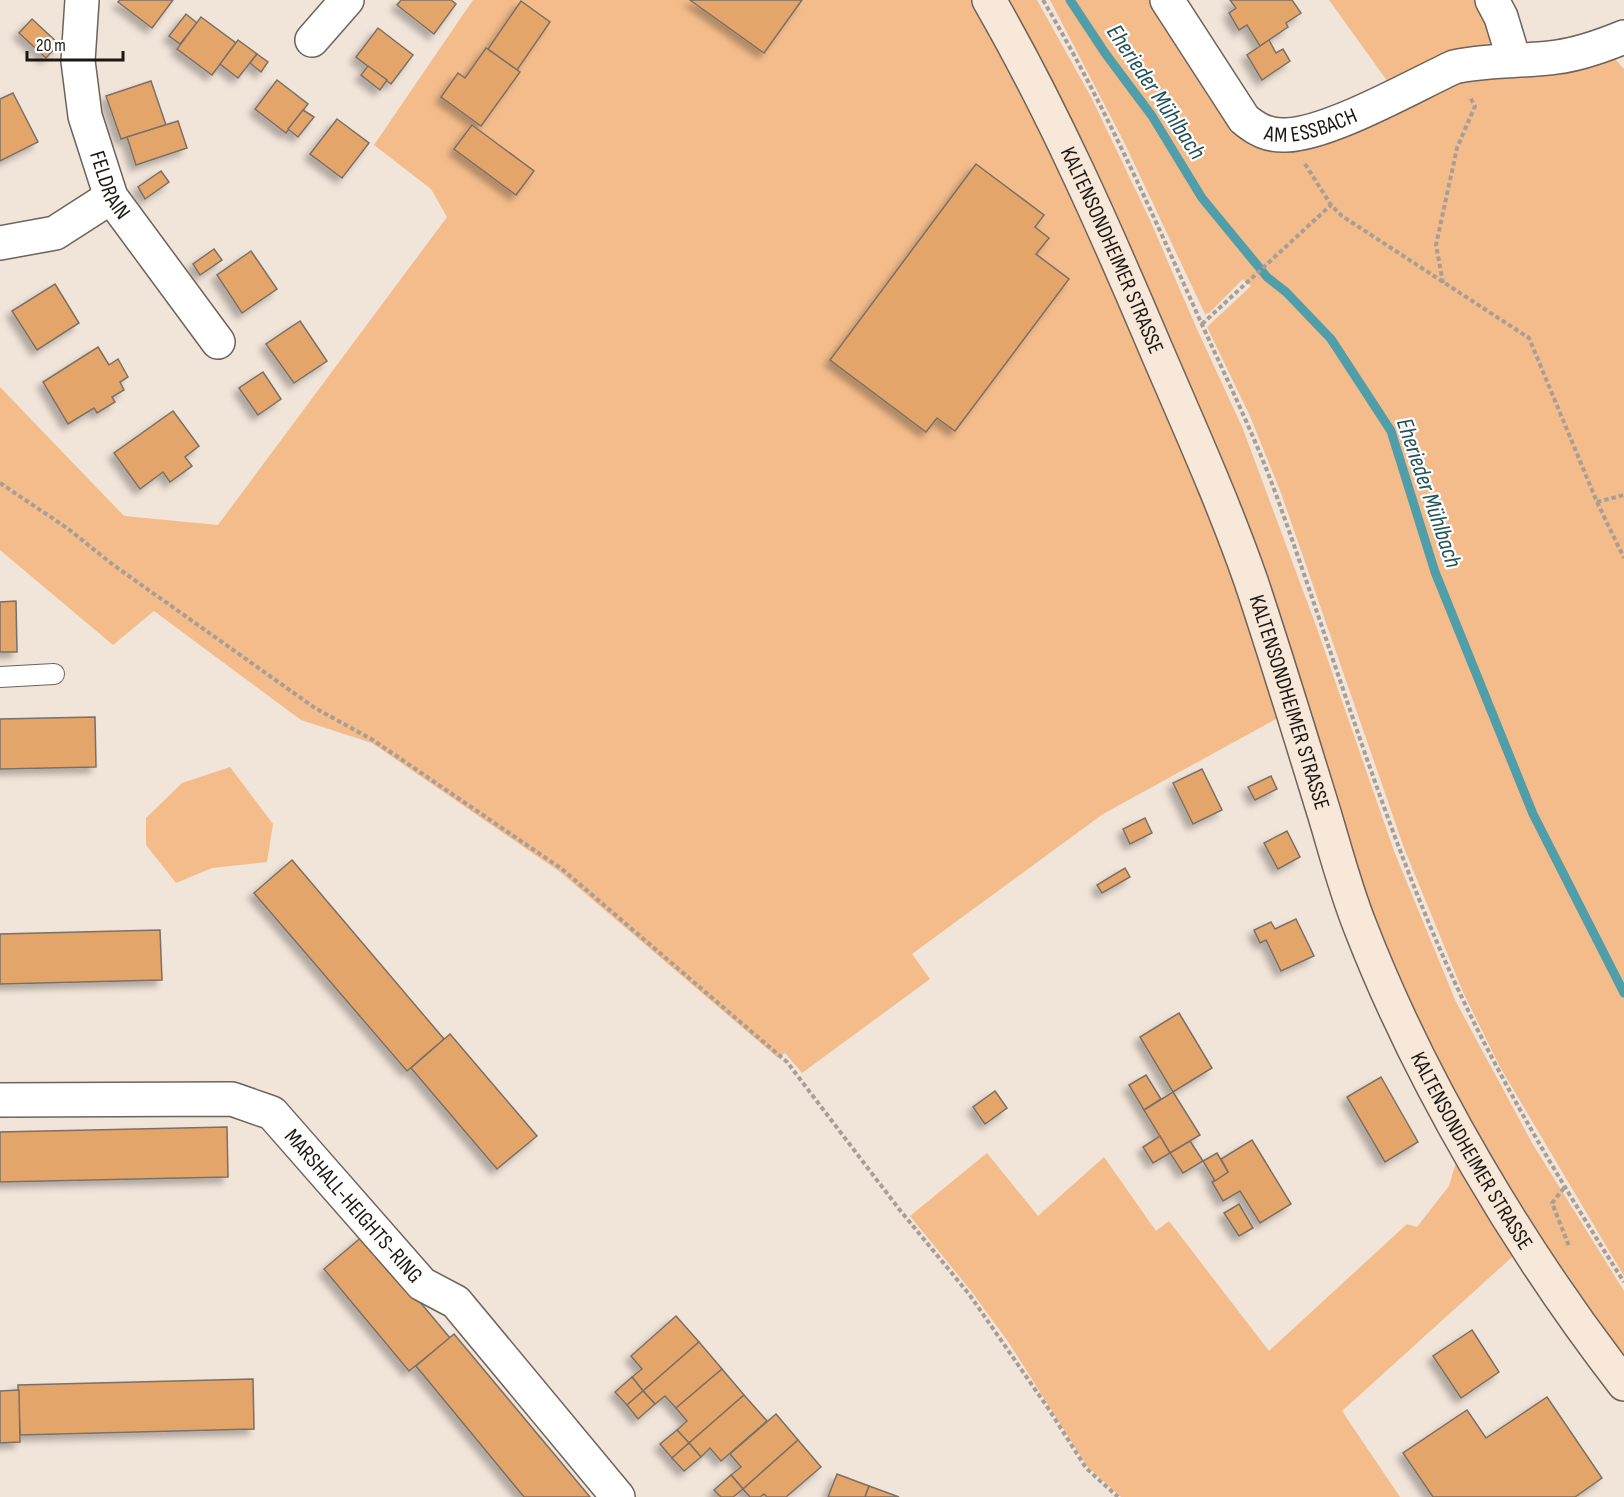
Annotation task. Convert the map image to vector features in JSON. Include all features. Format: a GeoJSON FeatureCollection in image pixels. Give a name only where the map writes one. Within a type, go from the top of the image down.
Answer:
{"type":"FeatureCollection","features":[{"type":"Feature","properties":{"kind":"main road","name":"KALTENSONDHEIMER STRASSE"},"geometry":{"type":"LineString","coordinates":[[989,0],[1012,39],[1075,165],[1223,506],[1251,581],[1359,924],[1387,989],[1448,1112],[1486,1179],[1575,1317],[1624,1384]]}},
{"type":"Feature","properties":{"kind":"street","name":"FELDRAIN"},"geometry":{"type":"LineString","coordinates":[[82,0],[78,61],[85,116],[111,197],[218,342]]}},
{"type":"Feature","properties":{"kind":"street"},"geometry":{"type":"LineString","coordinates":[[312,40],[347,0]]}},
{"type":"Feature","properties":{"kind":"street","name":"AM ESSBACH"},"geometry":{"type":"LineString","coordinates":[[1167,0],[1244,119],[1255,129],[1269,134],[1287,135],[1306,132],[1343,119],[1454,67],[1473,63],[1556,57],[1582,52],[1624,37]]}},
{"type":"Feature","properties":{"kind":"street"},"geometry":{"type":"LineString","coordinates":[[1492,0],[1501,17],[1514,60]]}},
{"type":"Feature","properties":{"kind":"street"},"geometry":{"type":"LineString","coordinates":[[0,243],[55,233],[111,197]]}},
{"type":"Feature","properties":{"kind":"street","name":"MARSHALL-HEIGHTS-RING"},"geometry":{"type":"LineString","coordinates":[[0,1100],[232,1099],[272,1113],[423,1284],[456,1302],[618,1497]]}},
{"type":"Feature","properties":{"kind":"lane"},"geometry":{"type":"LineString","coordinates":[[0,677],[54,674]]}},
{"type":"Feature","properties":{"kind":"path"},"geometry":{"type":"LineString","coordinates":[[1043,0],[1095,91],[1202,324],[1277,496],[1399,849],[1440,949],[1497,1068],[1564,1188],[1624,1281]]}},
{"type":"Feature","properties":{"kind":"path"},"geometry":{"type":"LineString","coordinates":[[1443,283],[1436,245],[1457,148],[1474,106],[1454,67]]}},
{"type":"Feature","properties":{"kind":"path"},"geometry":{"type":"LineString","coordinates":[[1287,135],[1331,205],[1342,216],[1529,338],[1597,502],[1624,558]]}},
{"type":"Feature","properties":{"kind":"path"},"geometry":{"type":"LineString","coordinates":[[1202,324],[1331,205]]}},
{"type":"Feature","properties":{"kind":"path"},"geometry":{"type":"LineString","coordinates":[[0,483],[67,528],[112,564],[315,708],[373,740],[562,869],[787,1062],[899,1209],[969,1294],[1048,1408],[1086,1468],[1118,1497]]}},
{"type":"Feature","properties":{"kind":"path"},"geometry":{"type":"LineString","coordinates":[[1597,502],[1624,495]]}},
{"type":"Feature","properties":{"kind":"shaded area"},"geometry":{"type":"Polygon","coordinates":[[[473,0],[981,0],[1116,270],[1285,714],[1103,814],[912,954],[930,979],[802,1073],[785,1053],[778,1058],[560,872],[372,743],[301,720],[154,611],[113,645],[0,550],[0,387],[124,516],[218,525],[447,217],[431,189],[374,145],[473,0]]]}},
{"type":"Feature","properties":{"kind":"shaded area"},"geometry":{"type":"Polygon","coordinates":[[[997,0],[1037,0],[1091,97],[1150,220],[1243,429],[1315,623],[1394,851],[1456,1002],[1532,1143],[1624,1291],[1624,1372],[1535,1238],[1411,1023],[1311,754],[997,0]]]}},
{"type":"Feature","properties":{"kind":"shaded area"},"geometry":{"type":"Polygon","coordinates":[[[1050,0],[1161,0],[1251,133],[1393,89],[1329,0],[1483,0],[1510,66],[1606,49],[1624,69],[1624,1276],[1500,1067],[1463,992],[1404,848],[1281,493],[1250,416],[1207,327],[1251,286],[1243,279],[1209,313],[1205,314],[1125,144],[1050,0]]]}},
{"type":"Feature","properties":{"kind":"shaded area"},"geometry":{"type":"Polygon","coordinates":[[[230,767],[273,824],[267,862],[212,868],[176,883],[146,845],[146,818],[182,783],[230,767]]]}},
{"type":"Feature","properties":{"kind":"shaded area"},"geometry":{"type":"Polygon","coordinates":[[[1460,1149],[1521,1249],[1342,1411],[1400,1497],[1121,1497],[1087,1466],[1009,1343],[972,1292],[910,1216],[987,1153],[1038,1216],[1104,1157],[1156,1231],[1169,1221],[1269,1351],[1407,1224],[1417,1227],[1449,1186],[1460,1149]]]}},
{"type":"Feature","properties":{"kind":"building"},"geometry":{"type":"Polygon","coordinates":[[[120,0],[173,0],[152,28],[118,2],[120,0]]]}},
{"type":"Feature","properties":{"kind":"building"},"geometry":{"type":"Polygon","coordinates":[[[401,0],[451,0],[456,4],[434,34],[397,5],[401,0]]]}},
{"type":"Feature","properties":{"kind":"building"},"geometry":{"type":"Polygon","coordinates":[[[690,0],[802,0],[764,53],[690,0]]]}},
{"type":"Feature","properties":{"kind":"building"},"geometry":{"type":"Polygon","coordinates":[[[1230,0],[1292,0],[1301,13],[1286,23],[1288,27],[1260,46],[1247,25],[1239,30],[1229,13],[1236,8],[1230,0]]]}},
{"type":"Feature","properties":{"kind":"building"},"geometry":{"type":"Polygon","coordinates":[[[521,1],[550,22],[517,70],[488,49],[521,1]]]}},
{"type":"Feature","properties":{"kind":"building"},"geometry":{"type":"Polygon","coordinates":[[[186,14],[197,23],[180,44],[169,36],[186,14]]]}},
{"type":"Feature","properties":{"kind":"building"},"geometry":{"type":"Polygon","coordinates":[[[201,17],[236,43],[212,75],[177,49],[201,17]]]}},
{"type":"Feature","properties":{"kind":"building"},"geometry":{"type":"Polygon","coordinates":[[[32,19],[59,44],[46,58],[19,33],[32,19]]]}},
{"type":"Feature","properties":{"kind":"building"},"geometry":{"type":"Polygon","coordinates":[[[378,28],[413,55],[391,84],[356,57],[378,28]]]}},
{"type":"Feature","properties":{"kind":"building"},"geometry":{"type":"Polygon","coordinates":[[[238,40],[257,54],[238,78],[220,64],[238,40]]]}},
{"type":"Feature","properties":{"kind":"building"},"geometry":{"type":"Polygon","coordinates":[[[1269,40],[1276,53],[1283,49],[1290,61],[1262,80],[1247,55],[1269,40]]]}},
{"type":"Feature","properties":{"kind":"building"},"geometry":{"type":"Polygon","coordinates":[[[486,48],[520,72],[481,126],[441,97],[458,73],[465,78],[486,48]]]}},
{"type":"Feature","properties":{"kind":"building"},"geometry":{"type":"Polygon","coordinates":[[[257,54],[268,62],[261,72],[250,63],[257,54]]]}},
{"type":"Feature","properties":{"kind":"building"},"geometry":{"type":"Polygon","coordinates":[[[368,66],[387,80],[380,90],[361,75],[368,66]]]}},
{"type":"Feature","properties":{"kind":"building"},"geometry":{"type":"Polygon","coordinates":[[[277,80],[308,104],[286,133],[255,109],[277,80]]]}},
{"type":"Feature","properties":{"kind":"building"},"geometry":{"type":"Polygon","coordinates":[[[151,81],[166,125],[121,139],[106,96],[151,81]]]}},
{"type":"Feature","properties":{"kind":"building"},"geometry":{"type":"Polygon","coordinates":[[[13,93],[38,142],[0,161],[0,99],[13,93]]]}},
{"type":"Feature","properties":{"kind":"building"},"geometry":{"type":"Polygon","coordinates":[[[303,110],[314,117],[298,137],[288,129],[303,110]]]}},
{"type":"Feature","properties":{"kind":"building"},"geometry":{"type":"Polygon","coordinates":[[[337,119],[369,143],[342,178],[310,154],[337,119]]]}},
{"type":"Feature","properties":{"kind":"building"},"geometry":{"type":"Polygon","coordinates":[[[178,121],[187,148],[136,165],[127,137],[178,121]]]}},
{"type":"Feature","properties":{"kind":"building"},"geometry":{"type":"Polygon","coordinates":[[[472,125],[534,171],[516,195],[454,149],[472,125]]]}},
{"type":"Feature","properties":{"kind":"building"},"geometry":{"type":"Polygon","coordinates":[[[976,164],[1044,215],[1035,227],[1049,238],[1036,254],[1069,279],[955,431],[937,418],[926,432],[830,360],[976,164]]]}},
{"type":"Feature","properties":{"kind":"building"},"geometry":{"type":"Polygon","coordinates":[[[161,171],[169,182],[145,199],[138,187],[161,171]]]}},
{"type":"Feature","properties":{"kind":"building"},"geometry":{"type":"Polygon","coordinates":[[[214,249],[222,260],[200,275],[193,264],[214,249]]]}},
{"type":"Feature","properties":{"kind":"building"},"geometry":{"type":"Polygon","coordinates":[[[251,251],[277,289],[242,313],[217,275],[251,251]]]}},
{"type":"Feature","properties":{"kind":"building"},"geometry":{"type":"Polygon","coordinates":[[[55,284],[79,323],[37,350],[12,311],[55,284]]]}},
{"type":"Feature","properties":{"kind":"building"},"geometry":{"type":"Polygon","coordinates":[[[300,321],[327,361],[294,383],[266,344],[300,321]]]}},
{"type":"Feature","properties":{"kind":"building"},"geometry":{"type":"Polygon","coordinates":[[[98,347],[109,365],[118,359],[128,377],[120,382],[124,390],[112,397],[115,402],[97,413],[94,408],[68,424],[43,382],[98,347]]]}},
{"type":"Feature","properties":{"kind":"building"},"geometry":{"type":"Polygon","coordinates":[[[263,372],[281,399],[258,415],[239,388],[263,372]]]}},
{"type":"Feature","properties":{"kind":"building"},"geometry":{"type":"Polygon","coordinates":[[[173,411],[199,446],[185,457],[192,466],[170,482],[163,472],[140,489],[114,453],[173,411]]]}},
{"type":"Feature","properties":{"kind":"building"},"geometry":{"type":"Polygon","coordinates":[[[16,601],[17,652],[0,652],[0,602],[16,601]]]}},
{"type":"Feature","properties":{"kind":"building"},"geometry":{"type":"Polygon","coordinates":[[[95,717],[96,767],[0,769],[0,719],[95,717]]]}},
{"type":"Feature","properties":{"kind":"building"},"geometry":{"type":"Polygon","coordinates":[[[1202,769],[1222,810],[1193,824],[1173,783],[1202,769]]]}},
{"type":"Feature","properties":{"kind":"building"},"geometry":{"type":"Polygon","coordinates":[[[1271,776],[1277,789],[1255,800],[1248,787],[1271,776]]]}},
{"type":"Feature","properties":{"kind":"building"},"geometry":{"type":"Polygon","coordinates":[[[1145,818],[1152,833],[1130,844],[1123,829],[1145,818]]]}},
{"type":"Feature","properties":{"kind":"building"},"geometry":{"type":"Polygon","coordinates":[[[1287,831],[1300,857],[1278,869],[1264,843],[1287,831]]]}},
{"type":"Feature","properties":{"kind":"building"},"geometry":{"type":"Polygon","coordinates":[[[292,860],[444,1039],[407,1071],[254,893],[292,860]]]}},
{"type":"Feature","properties":{"kind":"building"},"geometry":{"type":"Polygon","coordinates":[[[1125,868],[1130,877],[1102,893],[1097,885],[1125,868]]]}},
{"type":"Feature","properties":{"kind":"building"},"geometry":{"type":"Polygon","coordinates":[[[1296,919],[1314,956],[1281,971],[1266,940],[1260,943],[1254,930],[1271,922],[1275,929],[1296,919]]]}},
{"type":"Feature","properties":{"kind":"building"},"geometry":{"type":"Polygon","coordinates":[[[160,930],[162,980],[0,984],[0,934],[160,930]]]}},
{"type":"Feature","properties":{"kind":"building"},"geometry":{"type":"Polygon","coordinates":[[[1179,1013],[1212,1068],[1173,1092],[1140,1037],[1179,1013]]]}},
{"type":"Feature","properties":{"kind":"building"},"geometry":{"type":"Polygon","coordinates":[[[450,1034],[537,1136],[497,1169],[411,1068],[450,1034]]]}},
{"type":"Feature","properties":{"kind":"building"},"geometry":{"type":"Polygon","coordinates":[[[1146,1075],[1161,1099],[1144,1110],[1129,1085],[1146,1075]]]}},
{"type":"Feature","properties":{"kind":"building"},"geometry":{"type":"Polygon","coordinates":[[[1381,1077],[1418,1142],[1385,1162],[1347,1097],[1381,1077]]]}},
{"type":"Feature","properties":{"kind":"building"},"geometry":{"type":"Polygon","coordinates":[[[995,1091],[1007,1108],[985,1124],[973,1107],[995,1091]]]}},
{"type":"Feature","properties":{"kind":"building"},"geometry":{"type":"Polygon","coordinates":[[[1173,1092],[1200,1135],[1170,1153],[1144,1110],[1173,1092]]]}},
{"type":"Feature","properties":{"kind":"building"},"geometry":{"type":"Polygon","coordinates":[[[227,1127],[228,1177],[0,1182],[0,1132],[227,1127]]]}},
{"type":"Feature","properties":{"kind":"building"},"geometry":{"type":"Polygon","coordinates":[[[1160,1136],[1170,1153],[1153,1163],[1143,1147],[1160,1136]]]}},
{"type":"Feature","properties":{"kind":"building"},"geometry":{"type":"Polygon","coordinates":[[[1252,1140],[1291,1204],[1260,1223],[1240,1191],[1223,1201],[1212,1182],[1228,1172],[1221,1159],[1252,1140]]]}},
{"type":"Feature","properties":{"kind":"building"},"geometry":{"type":"Polygon","coordinates":[[[1190,1141],[1203,1161],[1183,1173],[1170,1153],[1190,1141]]]}},
{"type":"Feature","properties":{"kind":"building"},"geometry":{"type":"Polygon","coordinates":[[[1217,1153],[1228,1172],[1215,1181],[1203,1161],[1217,1153]]]}},
{"type":"Feature","properties":{"kind":"building"},"geometry":{"type":"Polygon","coordinates":[[[1239,1204],[1253,1228],[1239,1236],[1224,1213],[1239,1204]]]}},
{"type":"Feature","properties":{"kind":"building"},"geometry":{"type":"Polygon","coordinates":[[[364,1235],[450,1338],[409,1371],[324,1269],[364,1235]]]}},
{"type":"Feature","properties":{"kind":"building"},"geometry":{"type":"Polygon","coordinates":[[[676,1316],[699,1342],[643,1391],[632,1377],[642,1369],[631,1356],[676,1316]]]}},
{"type":"Feature","properties":{"kind":"building"},"geometry":{"type":"Polygon","coordinates":[[[1472,1330],[1499,1372],[1461,1398],[1433,1356],[1472,1330]]]}},
{"type":"Feature","properties":{"kind":"building"},"geometry":{"type":"Polygon","coordinates":[[[454,1334],[590,1497],[524,1497],[416,1366],[454,1334]]]}},
{"type":"Feature","properties":{"kind":"building"},"geometry":{"type":"Polygon","coordinates":[[[699,1342],[722,1369],[676,1408],[665,1396],[655,1404],[643,1391],[699,1342]]]}},
{"type":"Feature","properties":{"kind":"building"},"geometry":{"type":"Polygon","coordinates":[[[722,1369],[744,1395],[689,1443],[677,1430],[687,1421],[676,1408],[722,1369]]]}},
{"type":"Feature","properties":{"kind":"building"},"geometry":{"type":"Polygon","coordinates":[[[632,1377],[643,1391],[627,1405],[615,1392],[632,1377]]]}},
{"type":"Feature","properties":{"kind":"building"},"geometry":{"type":"Polygon","coordinates":[[[253,1379],[254,1429],[20,1435],[18,1385],[253,1379]]]}},
{"type":"Feature","properties":{"kind":"building"},"geometry":{"type":"Polygon","coordinates":[[[19,1390],[20,1442],[0,1443],[0,1391],[19,1390]]]}},
{"type":"Feature","properties":{"kind":"building"},"geometry":{"type":"Polygon","coordinates":[[[643,1391],[655,1404],[638,1419],[627,1405],[643,1391]]]}},
{"type":"Feature","properties":{"kind":"building"},"geometry":{"type":"Polygon","coordinates":[[[744,1395],[767,1421],[721,1461],[710,1448],[701,1457],[689,1443],[744,1395]]]}},
{"type":"Feature","properties":{"kind":"building"},"geometry":{"type":"Polygon","coordinates":[[[1547,1397],[1602,1478],[1575,1497],[1433,1497],[1403,1453],[1467,1410],[1486,1438],[1547,1397]]]}},
{"type":"Feature","properties":{"kind":"building"},"geometry":{"type":"Polygon","coordinates":[[[776,1414],[798,1440],[743,1489],[731,1475],[741,1467],[730,1454],[776,1414]]]}},
{"type":"Feature","properties":{"kind":"building"},"geometry":{"type":"Polygon","coordinates":[[[677,1430],[689,1443],[672,1458],[660,1444],[677,1430]]]}},
{"type":"Feature","properties":{"kind":"building"},"geometry":{"type":"Polygon","coordinates":[[[798,1440],[821,1467],[786,1497],[767,1497],[764,1494],[760,1497],[750,1497],[743,1489],[798,1440]]]}},
{"type":"Feature","properties":{"kind":"building"},"geometry":{"type":"Polygon","coordinates":[[[689,1443],[701,1457],[684,1471],[672,1458],[689,1443]]]}},
{"type":"Feature","properties":{"kind":"building"},"geometry":{"type":"Polygon","coordinates":[[[837,1474],[869,1486],[865,1497],[828,1497],[837,1474]]]}},
{"type":"Feature","properties":{"kind":"building"},"geometry":{"type":"Polygon","coordinates":[[[731,1475],[743,1489],[733,1497],[721,1497],[714,1490],[731,1475]]]}},
{"type":"Feature","properties":{"kind":"building"},"geometry":{"type":"Polygon","coordinates":[[[869,1486],[899,1497],[865,1497],[869,1486]]]}},
{"type":"Feature","properties":{"kind":"waterway","name":"Eherieder Mühlbach"},"geometry":{"type":"LineString","coordinates":[[1070,0],[1105,53],[1152,116],[1202,198],[1267,277],[1286,292],[1331,339],[1391,431],[1435,572],[1533,814],[1624,993]]}}]}
